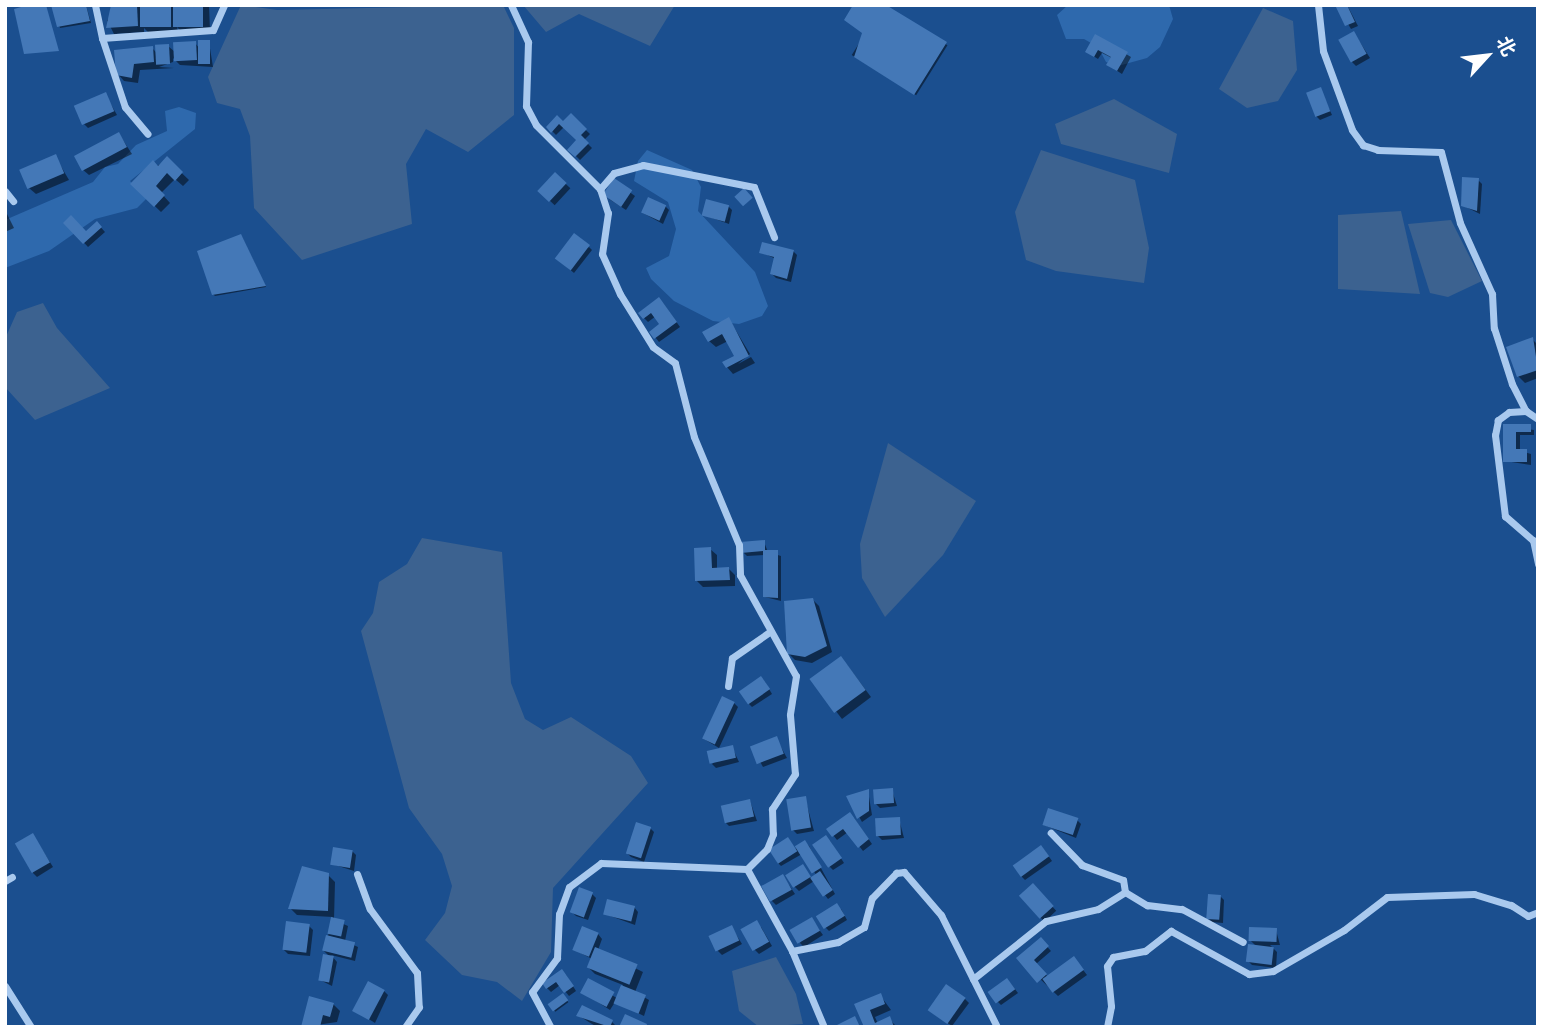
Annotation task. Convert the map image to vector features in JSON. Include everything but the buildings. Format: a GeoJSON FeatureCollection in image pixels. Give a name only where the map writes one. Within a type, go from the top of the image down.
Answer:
{"type":"FeatureCollection","features":[{"type":"Feature","properties":{"kind":"street"},"geometry":{"type":"LineString","coordinates":[[94,5],[125,107],[148,134]]}},
{"type":"Feature","properties":{"kind":"street"},"geometry":{"type":"LineString","coordinates":[[103,38],[213,30],[225,5]]}},
{"type":"Feature","properties":{"kind":"street"},"geometry":{"type":"LineString","coordinates":[[512,5],[528,42],[526,106],[537,125],[600,188],[608,213],[602,254],[620,294],[653,347],[675,363],[694,437],[739,545],[740,575],[796,676],[790,715],[795,774],[772,809],[773,834],[766,849],[747,869],[601,863],[569,887],[559,914],[557,958],[532,992],[551,1027]]}},
{"type":"Feature","properties":{"kind":"street"},"geometry":{"type":"LineString","coordinates":[[1318,5],[1323,51],[1352,130],[1363,145],[1378,150],[1441,152],[1460,223],[1492,294],[1494,328],[1526,411],[1538,419]]}},
{"type":"Feature","properties":{"kind":"street"},"geometry":{"type":"LineString","coordinates":[[600,188],[614,173],[643,165],[754,187],[774,236]]}},
{"type":"Feature","properties":{"kind":"street"},"geometry":{"type":"LineString","coordinates":[[5,191],[13,201]]}},
{"type":"Feature","properties":{"kind":"street"},"geometry":{"type":"LineString","coordinates":[[1526,411],[1509,412],[1498,420],[1495,435],[1506,516],[1533,540],[1538,564]]}},
{"type":"Feature","properties":{"kind":"street"},"geometry":{"type":"LineString","coordinates":[[728,686],[732,658],[771,631]]}},
{"type":"Feature","properties":{"kind":"street"},"geometry":{"type":"LineString","coordinates":[[1051,833],[1082,865],[1123,880],[1125,892],[1147,905],[1182,909],[1243,942]]}},
{"type":"Feature","properties":{"kind":"street"},"geometry":{"type":"LineString","coordinates":[[747,869],[792,951],[824,1027]]}},
{"type":"Feature","properties":{"kind":"street"},"geometry":{"type":"LineString","coordinates":[[792,951],[838,943],[864,927],[872,898],[896,873],[904,872],[941,915],[997,1027]]}},
{"type":"Feature","properties":{"kind":"street"},"geometry":{"type":"LineString","coordinates":[[357,874],[370,909],[417,973],[419,1007],[405,1027]]}},
{"type":"Feature","properties":{"kind":"street"},"geometry":{"type":"LineString","coordinates":[[973,979],[1046,921],[1098,909],[1125,892]]}},
{"type":"Feature","properties":{"kind":"street"},"geometry":{"type":"LineString","coordinates":[[1107,1027],[1111,1006],[1107,966],[1113,957],[1145,951],[1171,931],[1249,974],[1273,971],[1344,930],[1387,897],[1474,894],[1511,905],[1528,916],[1538,912]]}},
{"type":"Feature","properties":{"kind":"street"},"geometry":{"type":"LineString","coordinates":[[5,986],[31,1027]]}},
{"type":"Feature","properties":{"kind":"shaded area"},"geometry":{"type":"Polygon","coordinates":[[[241,5],[277,10],[503,5],[514,28],[514,115],[468,152],[426,129],[406,164],[412,224],[302,260],[254,208],[250,136],[240,109],[217,103],[208,77],[241,5]]]}},
{"type":"Feature","properties":{"kind":"shaded area"},"geometry":{"type":"Polygon","coordinates":[[[523,5],[675,5],[650,46],[579,14],[546,32],[523,5]]]}},
{"type":"Feature","properties":{"kind":"shaded area"},"geometry":{"type":"Polygon","coordinates":[[[1068,5],[1169,5],[1173,19],[1160,47],[1147,58],[1118,66],[1106,62],[1098,47],[1084,39],[1066,39],[1057,15],[1068,5]]]}},
{"type":"Feature","properties":{"kind":"shaded area"},"geometry":{"type":"Polygon","coordinates":[[[1263,8],[1293,21],[1297,70],[1278,101],[1247,108],[1219,89],[1263,8]]]}},
{"type":"Feature","properties":{"kind":"shaded area"},"geometry":{"type":"Polygon","coordinates":[[[1114,99],[1177,134],[1169,173],[1061,144],[1055,124],[1114,99]]]}},
{"type":"Feature","properties":{"kind":"shaded area"},"geometry":{"type":"Polygon","coordinates":[[[179,107],[196,113],[195,129],[130,181],[147,198],[137,208],[95,219],[49,251],[5,268],[5,220],[93,182],[105,167],[118,164],[136,145],[167,131],[165,111],[179,107]]]}},
{"type":"Feature","properties":{"kind":"shaded area"},"geometry":{"type":"Polygon","coordinates":[[[647,150],[692,170],[701,187],[698,211],[755,272],[768,306],[762,316],[739,324],[713,321],[674,301],[651,279],[646,268],[669,256],[676,229],[668,202],[634,181],[638,161],[647,150]]]}},
{"type":"Feature","properties":{"kind":"shaded area"},"geometry":{"type":"Polygon","coordinates":[[[1041,150],[1135,180],[1149,248],[1144,283],[1056,271],[1026,260],[1015,212],[1041,150]]]}},
{"type":"Feature","properties":{"kind":"shaded area"},"geometry":{"type":"Polygon","coordinates":[[[1401,211],[1420,294],[1338,289],[1338,215],[1401,211]]]}},
{"type":"Feature","properties":{"kind":"shaded area"},"geometry":{"type":"Polygon","coordinates":[[[1451,220],[1482,281],[1448,297],[1430,293],[1408,224],[1451,220]]]}},
{"type":"Feature","properties":{"kind":"shaded area"},"geometry":{"type":"Polygon","coordinates":[[[43,303],[57,328],[110,388],[35,420],[5,387],[5,339],[17,312],[43,303]]]}},
{"type":"Feature","properties":{"kind":"shaded area"},"geometry":{"type":"Polygon","coordinates":[[[888,443],[976,501],[943,555],[885,617],[862,578],[860,544],[888,443]]]}},
{"type":"Feature","properties":{"kind":"shaded area"},"geometry":{"type":"Polygon","coordinates":[[[422,538],[502,552],[511,683],[525,719],[543,730],[571,717],[631,756],[648,783],[553,888],[551,952],[522,1001],[497,982],[462,975],[425,940],[445,913],[452,886],[442,854],[409,808],[361,631],[373,613],[379,582],[407,564],[422,538]]]}},
{"type":"Feature","properties":{"kind":"shaded area"},"geometry":{"type":"Polygon","coordinates":[[[776,957],[796,994],[803,1024],[759,1027],[739,1011],[732,971],[776,957]]]}}]}
